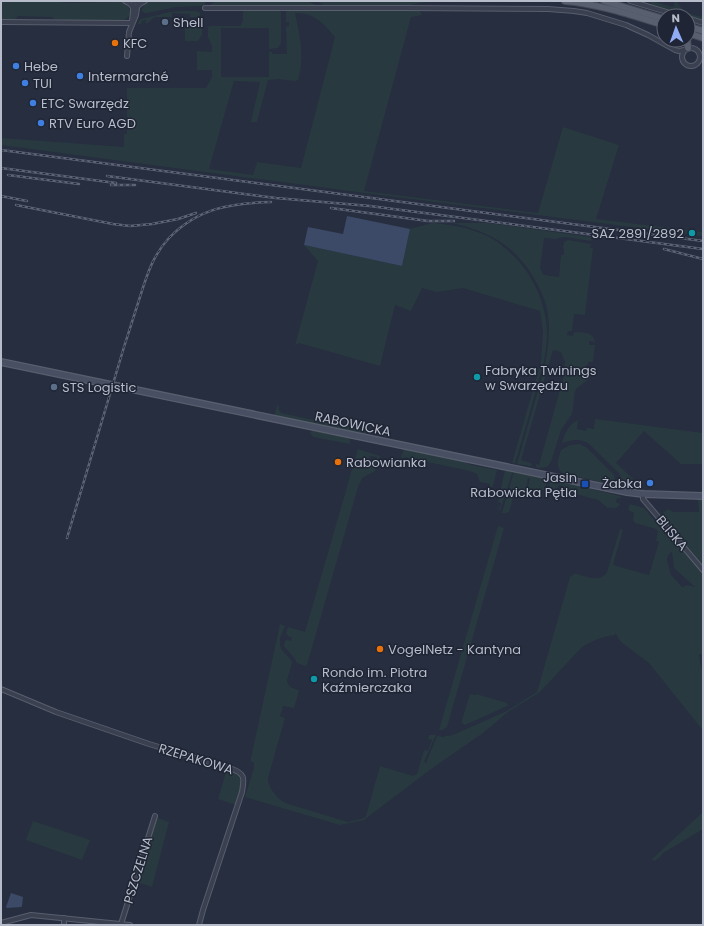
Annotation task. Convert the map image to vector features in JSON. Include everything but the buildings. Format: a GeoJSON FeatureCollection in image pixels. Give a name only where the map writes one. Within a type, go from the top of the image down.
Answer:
{"type":"FeatureCollection","features":[{"type":"Feature","properties":{"kind":"main road"},"geometry":{"type":"LineString","coordinates":[[565,1],[601,7],[656,23]]}},
{"type":"Feature","properties":{"kind":"main road"},"geometry":{"type":"LineString","coordinates":[[604,1],[656,17]]}},
{"type":"Feature","properties":{"kind":"street"},"geometry":{"type":"LineString","coordinates":[[125,1],[135,8]]}},
{"type":"Feature","properties":{"kind":"street"},"geometry":{"type":"LineString","coordinates":[[127,56],[129,32],[136,15],[134,1]]}},
{"type":"Feature","properties":{"kind":"street"},"geometry":{"type":"LineString","coordinates":[[135,8],[138,1]]}},
{"type":"Feature","properties":{"kind":"street"},"geometry":{"type":"LineString","coordinates":[[135,8],[145,1]]}},
{"type":"Feature","properties":{"kind":"street"},"geometry":{"type":"LineString","coordinates":[[630,1],[656,9]]}},
{"type":"Feature","properties":{"kind":"street"},"geometry":{"type":"LineString","coordinates":[[205,8],[548,9],[574,11],[626,25],[675,50],[680,51],[686,49],[694,48],[701,52],[701,59],[692,65],[686,64],[682,56],[686,49]]}},
{"type":"Feature","properties":{"kind":"street"},"geometry":{"type":"LineString","coordinates":[[1,22],[132,23]]}},
{"type":"Feature","properties":{"kind":"street","name":"RABOWICKA"},"geometry":{"type":"LineString","coordinates":[[1,362],[627,492],[703,496]]}},
{"type":"Feature","properties":{"kind":"street","name":"BLISKA"},"geometry":{"type":"LineString","coordinates":[[643,494],[643,499],[703,570]]}},
{"type":"Feature","properties":{"kind":"street","name":"RZEPAKOWA"},"geometry":{"type":"LineString","coordinates":[[1,689],[56,712],[149,744],[232,769],[242,776],[244,780],[242,792],[205,903],[200,925]]}},
{"type":"Feature","properties":{"kind":"street","name":"PSZCZELNA"},"geometry":{"type":"LineString","coordinates":[[121,924],[155,816]]}},
{"type":"Feature","properties":{"kind":"street"},"geometry":{"type":"LineString","coordinates":[[1,923],[31,914],[130,925]]}},
{"type":"Feature","properties":{"kind":"street"},"geometry":{"type":"LineString","coordinates":[[64,918],[64,925]]}},
{"type":"Feature","properties":{"kind":"shaded area"},"geometry":{"type":"Polygon","coordinates":[[[1,1],[48,1],[69,3],[123,2],[130,10],[130,14],[126,19],[119,21],[63,20],[54,19],[52,17],[18,16],[14,20],[1,20],[1,1]]]}},
{"type":"Feature","properties":{"kind":"shaded area"},"geometry":{"type":"Polygon","coordinates":[[[652,1],[673,7],[675,1],[677,1],[681,8],[662,8],[652,5],[652,1]]]}},
{"type":"Feature","properties":{"kind":"shaded area"},"geometry":{"type":"Polygon","coordinates":[[[148,2],[205,2],[205,4],[203,6],[176,7],[145,13],[142,9],[148,2]]]}},
{"type":"Feature","properties":{"kind":"shaded area"},"geometry":{"type":"Polygon","coordinates":[[[214,2],[309,2],[319,6],[208,6],[214,2]]]}},
{"type":"Feature","properties":{"kind":"shaded area"},"geometry":{"type":"Polygon","coordinates":[[[318,2],[425,2],[406,6],[326,6],[318,2]]]}},
{"type":"Feature","properties":{"kind":"shaded area"},"geometry":{"type":"Polygon","coordinates":[[[418,9],[422,15],[411,17],[364,191],[538,213],[563,127],[619,145],[596,219],[703,232],[703,236],[1,145],[1,138],[124,147],[124,134],[127,134],[127,88],[206,88],[212,77],[212,70],[197,70],[197,51],[212,52],[212,46],[208,37],[208,27],[240,26],[243,21],[243,12],[245,10],[277,10],[281,12],[281,43],[278,48],[269,49],[269,28],[221,28],[221,77],[269,77],[269,52],[272,52],[272,54],[287,54],[286,27],[289,26],[289,22],[286,22],[287,10],[418,9]],[[295,13],[300,38],[301,55],[298,80],[268,80],[257,122],[251,122],[260,82],[234,81],[209,169],[253,175],[257,162],[301,168],[335,37],[318,20],[302,13],[295,13]]]}},
{"type":"Feature","properties":{"kind":"shaded area"},"geometry":{"type":"Polygon","coordinates":[[[196,11],[200,13],[200,15],[198,17],[190,17],[190,14],[172,13],[172,17],[155,17],[148,23],[146,23],[146,20],[142,21],[141,24],[138,24],[141,19],[170,12],[196,11]]]}},
{"type":"Feature","properties":{"kind":"shaded area"},"geometry":{"type":"Polygon","coordinates":[[[696,15],[703,17],[703,21],[696,19],[696,15]]]}},
{"type":"Feature","properties":{"kind":"shaded area"},"geometry":{"type":"Polygon","coordinates":[[[190,22],[200,22],[202,25],[202,35],[198,41],[185,41],[185,27],[190,22]]]}},
{"type":"Feature","properties":{"kind":"shaded area"},"geometry":{"type":"Polygon","coordinates":[[[432,223],[470,229],[491,238],[505,248],[527,272],[541,301],[547,333],[546,349],[543,366],[515,463],[512,463],[541,362],[543,332],[540,311],[463,288],[437,292],[422,288],[411,311],[395,305],[380,366],[299,343],[295,345],[318,261],[304,245],[402,266],[410,229],[432,223]]]}},
{"type":"Feature","properties":{"kind":"shaded area"},"geometry":{"type":"Polygon","coordinates":[[[452,223],[487,223],[591,237],[591,241],[565,237],[557,239],[544,238],[540,269],[544,275],[559,277],[561,255],[564,255],[564,242],[568,240],[591,244],[590,248],[593,248],[585,315],[574,314],[572,331],[568,331],[567,335],[573,336],[574,332],[587,333],[594,338],[595,342],[589,341],[589,345],[595,345],[593,362],[588,362],[588,365],[586,365],[585,368],[592,370],[590,378],[575,391],[572,414],[561,430],[551,462],[547,467],[538,468],[536,467],[536,464],[539,465],[566,368],[564,367],[565,362],[561,352],[553,350],[521,460],[531,463],[532,466],[517,464],[547,355],[549,324],[544,298],[537,283],[527,268],[510,249],[478,230],[452,223]]]}},
{"type":"Feature","properties":{"kind":"shaded area"},"geometry":{"type":"Polygon","coordinates":[[[278,403],[281,413],[361,430],[365,429],[368,424],[365,435],[274,416],[278,403]]]}},
{"type":"Feature","properties":{"kind":"shaded area"},"geometry":{"type":"Polygon","coordinates":[[[595,419],[703,433],[703,464],[681,464],[644,431],[616,463],[646,491],[625,488],[618,483],[621,478],[619,473],[588,443],[582,440],[575,440],[562,443],[567,430],[572,424],[578,420],[577,429],[586,431],[587,428],[594,429],[595,419]]]}},
{"type":"Feature","properties":{"kind":"shaded area"},"geometry":{"type":"Polygon","coordinates":[[[312,431],[349,438],[350,444],[313,437],[310,433],[312,431]]]}},
{"type":"Feature","properties":{"kind":"shaded area"},"geometry":{"type":"Polygon","coordinates":[[[580,444],[587,448],[614,475],[615,480],[613,482],[609,484],[562,473],[558,464],[561,450],[570,445],[580,444]]]}},
{"type":"Feature","properties":{"kind":"shaded area"},"geometry":{"type":"Polygon","coordinates":[[[358,449],[380,456],[379,461],[376,460],[377,457],[370,456],[369,459],[378,462],[375,471],[362,478],[358,487],[307,665],[305,666],[297,663],[284,646],[285,641],[291,641],[292,638],[286,633],[288,627],[305,632],[358,449]]]}},
{"type":"Feature","properties":{"kind":"shaded area"},"geometry":{"type":"Polygon","coordinates":[[[404,449],[457,459],[471,465],[497,470],[493,486],[490,487],[490,484],[480,482],[477,474],[470,471],[404,457],[403,459],[401,457],[404,449]]]}},
{"type":"Feature","properties":{"kind":"shaded area"},"geometry":{"type":"Polygon","coordinates":[[[505,470],[513,471],[500,511],[500,507],[496,506],[501,506],[501,503],[498,502],[505,470]]]}},
{"type":"Feature","properties":{"kind":"shaded area"},"geometry":{"type":"Polygon","coordinates":[[[514,471],[585,486],[620,496],[622,498],[617,498],[616,502],[620,504],[618,506],[615,508],[608,508],[598,500],[566,491],[564,486],[559,485],[557,489],[551,489],[549,486],[550,482],[548,481],[544,490],[529,492],[529,490],[527,491],[530,478],[528,478],[526,491],[517,493],[513,497],[509,512],[502,513],[514,471]]]}},
{"type":"Feature","properties":{"kind":"shaded area"},"geometry":{"type":"Polygon","coordinates":[[[698,498],[703,498],[703,655],[699,654],[701,668],[703,668],[703,727],[701,728],[649,663],[621,642],[615,633],[615,635],[597,639],[581,648],[540,692],[508,712],[483,733],[431,769],[364,820],[340,825],[245,797],[254,768],[254,763],[251,761],[251,758],[280,624],[285,626],[280,638],[281,649],[292,663],[287,680],[288,684],[299,691],[294,708],[283,706],[280,716],[285,718],[268,778],[271,789],[278,798],[285,803],[348,822],[364,818],[366,816],[380,766],[413,776],[417,774],[424,750],[428,751],[432,740],[428,739],[429,735],[436,735],[424,762],[426,763],[437,736],[444,737],[455,734],[507,711],[537,692],[570,577],[574,574],[589,578],[597,578],[604,575],[607,572],[620,529],[623,530],[613,564],[649,575],[659,542],[656,541],[658,531],[656,529],[635,523],[633,520],[634,513],[628,509],[630,504],[644,508],[671,540],[671,531],[660,515],[668,509],[673,512],[699,512],[698,498]],[[672,551],[668,555],[667,560],[671,575],[682,587],[687,585],[695,587],[674,568],[672,551]]]}},
{"type":"Feature","properties":{"kind":"shaded area"},"geometry":{"type":"Polygon","coordinates":[[[498,526],[504,528],[447,727],[439,730],[498,526]]]}},
{"type":"Feature","properties":{"kind":"shaded area"},"geometry":{"type":"Polygon","coordinates":[[[470,694],[476,694],[507,703],[508,705],[465,725],[462,723],[462,720],[470,694]]]}},
{"type":"Feature","properties":{"kind":"shaded area"},"geometry":{"type":"Polygon","coordinates":[[[227,769],[237,772],[240,778],[241,783],[236,805],[218,799],[227,769]]]}},
{"type":"Feature","properties":{"kind":"shaded area"},"geometry":{"type":"Polygon","coordinates":[[[703,812],[703,829],[663,853],[654,861],[652,859],[703,812]]]}},
{"type":"Feature","properties":{"kind":"shaded area"},"geometry":{"type":"Polygon","coordinates":[[[152,816],[169,822],[152,887],[137,882],[132,883],[152,816]]]}},
{"type":"Feature","properties":{"kind":"shaded area"},"geometry":{"type":"Polygon","coordinates":[[[33,821],[90,840],[82,860],[26,840],[33,821]]]}},
{"type":"Feature","properties":{"kind":"water"},"geometry":{"type":"Polygon","coordinates":[[[347,216],[410,229],[402,266],[304,245],[308,227],[343,234],[347,216]]]}},
{"type":"Feature","properties":{"kind":"water"},"geometry":{"type":"Polygon","coordinates":[[[11,893],[23,897],[21,907],[6,907],[11,893]]]}},
{"type":"Feature","properties":{"kind":"railway"},"geometry":{"type":"LineString","coordinates":[[1,150],[703,241]]}},
{"type":"Feature","properties":{"kind":"railway"},"geometry":{"type":"LineString","coordinates":[[1,168],[116,183]]}},
{"type":"Feature","properties":{"kind":"railway"},"geometry":{"type":"LineString","coordinates":[[8,175],[79,184]]}},
{"type":"Feature","properties":{"kind":"railway"},"geometry":{"type":"LineString","coordinates":[[107,176],[276,198],[370,206],[703,249]]}},
{"type":"Feature","properties":{"kind":"railway"},"geometry":{"type":"LineString","coordinates":[[111,185],[135,185]]}},
{"type":"Feature","properties":{"kind":"railway"},"geometry":{"type":"LineString","coordinates":[[1,196],[27,201]]}},
{"type":"Feature","properties":{"kind":"railway"},"geometry":{"type":"LineString","coordinates":[[67,538],[147,275],[158,252],[169,238],[180,228],[203,214],[229,206],[271,202]]}},
{"type":"Feature","properties":{"kind":"railway"},"geometry":{"type":"LineString","coordinates":[[16,205],[130,226],[178,219],[196,213]]}},
{"type":"Feature","properties":{"kind":"railway"},"geometry":{"type":"LineString","coordinates":[[331,208],[428,221],[454,221]]}},
{"type":"Feature","properties":{"kind":"railway"},"geometry":{"type":"LineString","coordinates":[[664,249],[703,259]]}},
{"type":"Feature","properties":{"kind":"place","name":"Shell"},"geometry":{"type":"Point","coordinates":[165,22]}},
{"type":"Feature","properties":{"kind":"place","name":"KFC"},"geometry":{"type":"Point","coordinates":[115,43]}},
{"type":"Feature","properties":{"kind":"place","name":"Hebe"},"geometry":{"type":"Point","coordinates":[16,66]}},
{"type":"Feature","properties":{"kind":"place","name":"Intermarché"},"geometry":{"type":"Point","coordinates":[80,76]}},
{"type":"Feature","properties":{"kind":"place","name":"TUI"},"geometry":{"type":"Point","coordinates":[25,83]}},
{"type":"Feature","properties":{"kind":"place","name":"ETC Swarzędz"},"geometry":{"type":"Point","coordinates":[33,103]}},
{"type":"Feature","properties":{"kind":"place","name":"RTV Euro AGD"},"geometry":{"type":"Point","coordinates":[41,123]}},
{"type":"Feature","properties":{"kind":"place","name":"SAZ 2891/2892"},"geometry":{"type":"Point","coordinates":[692,233]}},
{"type":"Feature","properties":{"kind":"place","name":"Fabryka Twinings w Swarzędzu"},"geometry":{"type":"Point","coordinates":[477,377]}},
{"type":"Feature","properties":{"kind":"place","name":"STS Logistic"},"geometry":{"type":"Point","coordinates":[54,387]}},
{"type":"Feature","properties":{"kind":"place","name":"Rabowianka"},"geometry":{"type":"Point","coordinates":[338,462]}},
{"type":"Feature","properties":{"kind":"place","name":"Żabka"},"geometry":{"type":"Point","coordinates":[650,483]}},
{"type":"Feature","properties":{"kind":"place","name":"Jasin Rabowicka Pętla"},"geometry":{"type":"Point","coordinates":[585,484]}},
{"type":"Feature","properties":{"kind":"place","name":"VogelNetz - Kantyna"},"geometry":{"type":"Point","coordinates":[380,649]}},
{"type":"Feature","properties":{"kind":"place","name":"Rondo im. Piotra Kaźmierczaka"},"geometry":{"type":"Point","coordinates":[314,679]}}]}
